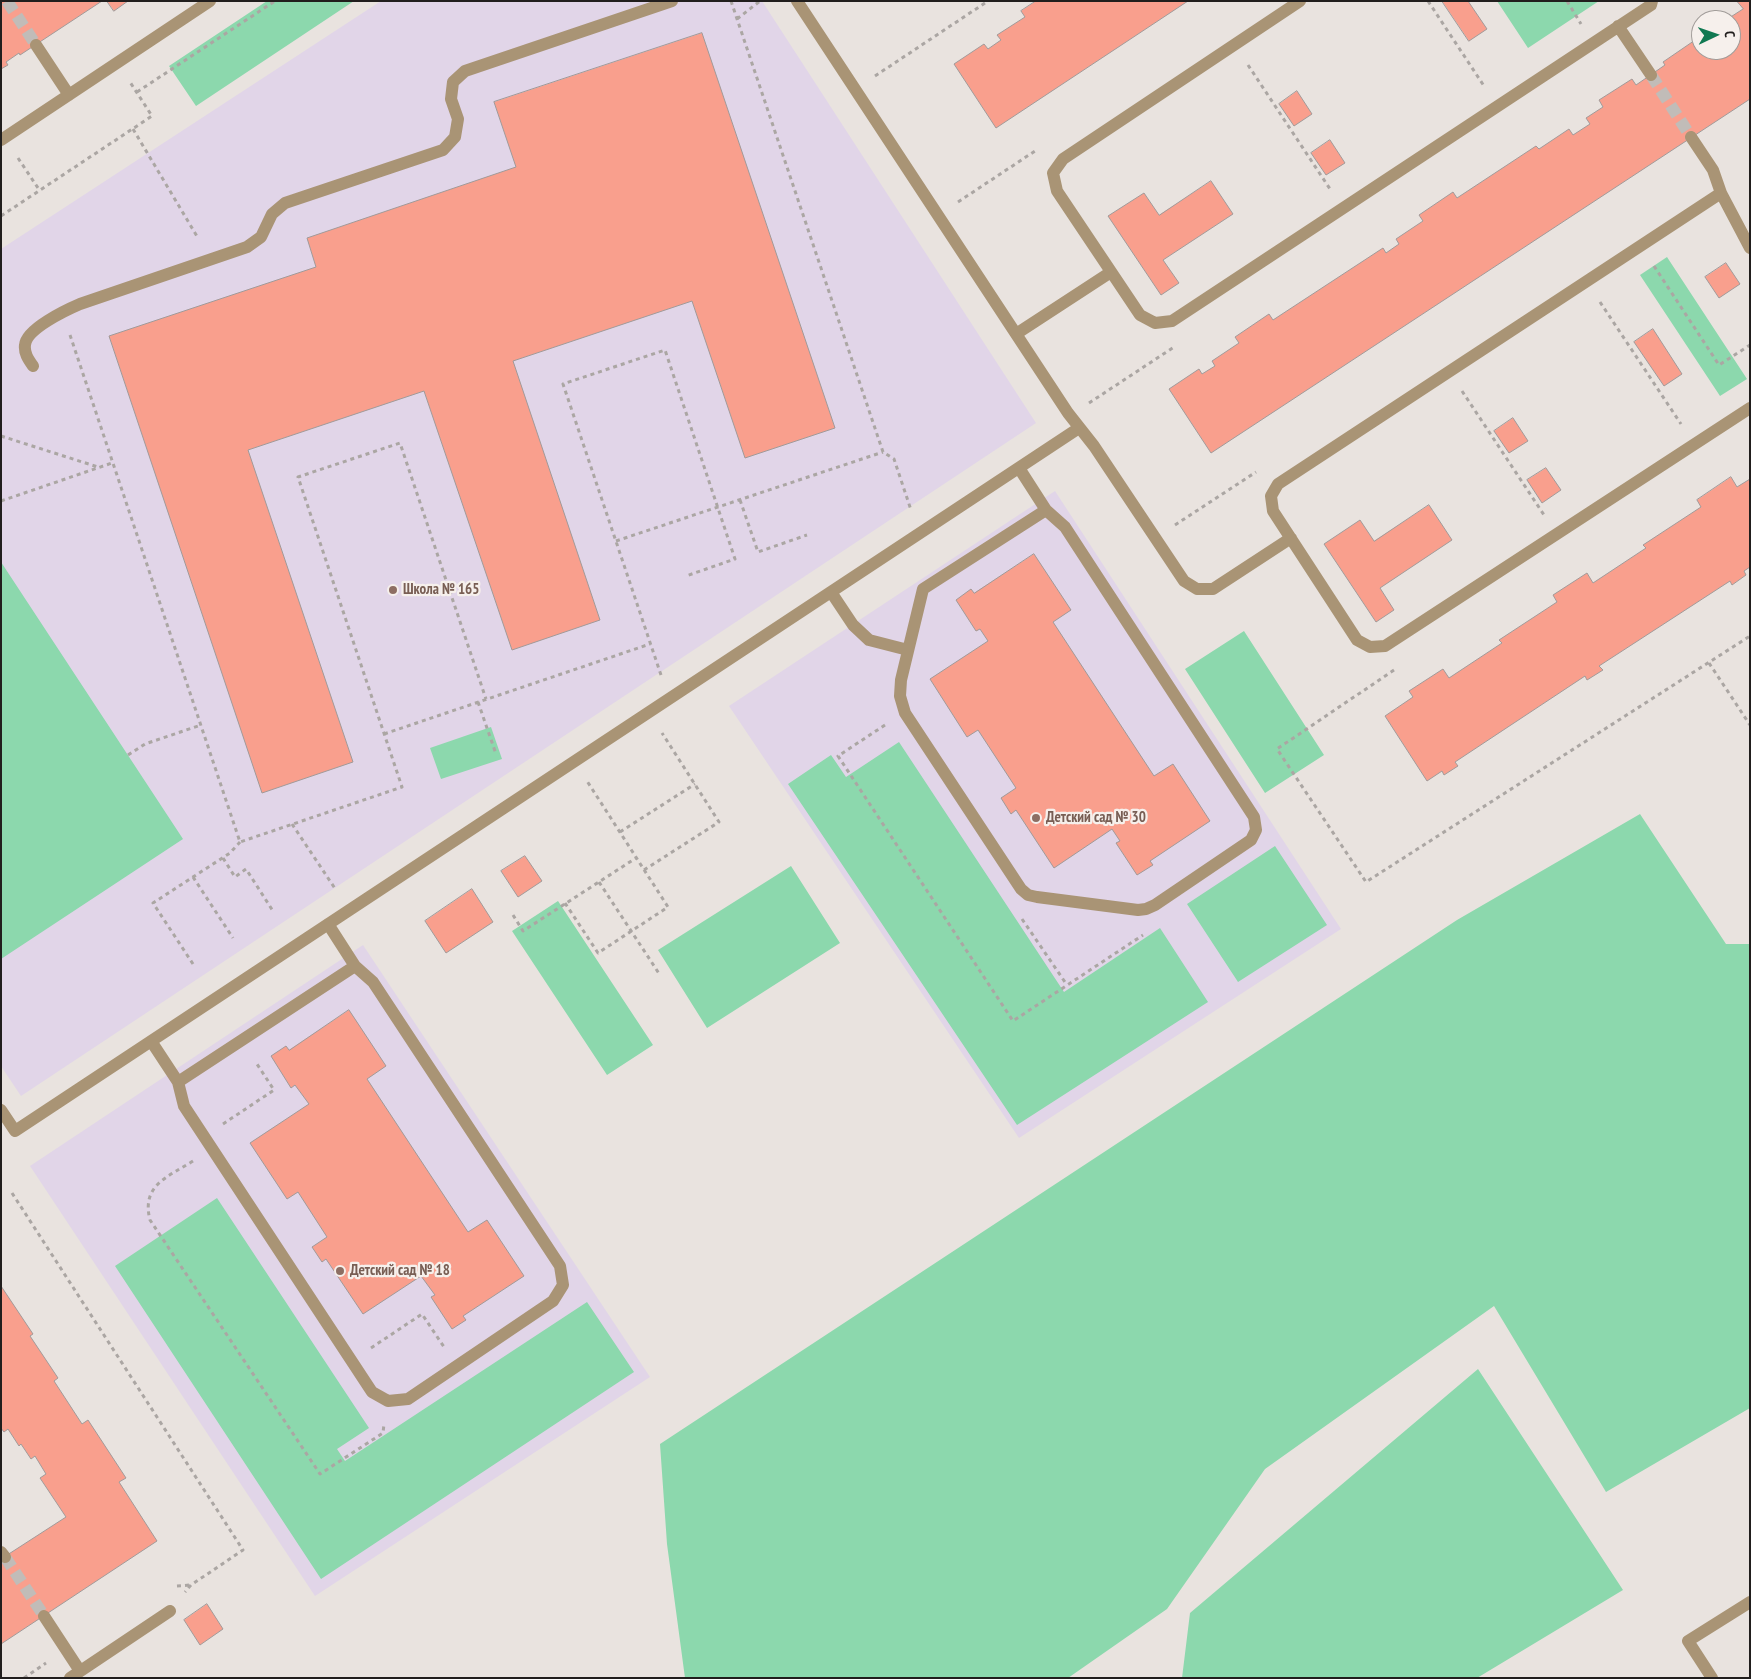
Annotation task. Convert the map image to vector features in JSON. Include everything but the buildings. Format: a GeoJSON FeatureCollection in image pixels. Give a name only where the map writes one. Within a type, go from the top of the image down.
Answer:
{"type":"FeatureCollection","features":[{"type":"Feature","properties":{"kind":"lane"},"geometry":{"type":"LineString","coordinates":[[3,139],[210,1]]}},
{"type":"Feature","properties":{"kind":"lane"},"geometry":{"type":"LineString","coordinates":[[33,366],[26,356],[24,343],[31,333],[62,312],[80,304],[247,247],[261,236],[272,214],[284,203],[443,150],[455,137],[458,119],[451,99],[453,82],[465,71],[672,1]]}},
{"type":"Feature","properties":{"kind":"lane"},"geometry":{"type":"LineString","coordinates":[[797,1],[1016,334],[1079,428],[1094,446],[1184,581],[1198,589],[1213,589],[1290,538]]}},
{"type":"Feature","properties":{"kind":"lane"},"geometry":{"type":"LineString","coordinates":[[1300,1],[1063,158],[1053,173],[1057,191],[1140,315],[1155,324],[1172,321],[1651,5],[1652,1]]}},
{"type":"Feature","properties":{"kind":"lane"},"geometry":{"type":"LineString","coordinates":[[1618,26],[1651,75]]}},
{"type":"Feature","properties":{"kind":"lane"},"geometry":{"type":"LineString","coordinates":[[36,45],[69,95]]}},
{"type":"Feature","properties":{"kind":"lane"},"geometry":{"type":"LineString","coordinates":[[1691,137],[1713,170],[1721,192],[1750,248]]}},
{"type":"Feature","properties":{"kind":"lane"},"geometry":{"type":"LineString","coordinates":[[1721,192],[1278,484],[1271,496],[1273,511],[1357,640],[1370,647],[1385,646],[1750,408]]}},
{"type":"Feature","properties":{"kind":"lane"},"geometry":{"type":"LineString","coordinates":[[1016,334],[1111,272]]}},
{"type":"Feature","properties":{"kind":"lane"},"geometry":{"type":"LineString","coordinates":[[1,1110],[15,1131],[1079,428]]}},
{"type":"Feature","properties":{"kind":"lane"},"geometry":{"type":"LineString","coordinates":[[1019,468],[1046,510],[1065,527],[1254,817],[1256,830],[1251,840],[1155,905],[1146,909],[1138,910],[1028,895],[1021,889],[905,713],[900,696],[901,680],[923,589],[1046,510]]}},
{"type":"Feature","properties":{"kind":"lane"},"geometry":{"type":"LineString","coordinates":[[831,592],[853,625],[869,640],[908,650]]}},
{"type":"Feature","properties":{"kind":"lane"},"geometry":{"type":"LineString","coordinates":[[152,1040],[178,1082],[184,1106],[372,1392],[388,1401],[408,1398],[553,1301],[563,1285],[560,1266],[374,982],[355,966],[328,924]]}},
{"type":"Feature","properties":{"kind":"lane"},"geometry":{"type":"LineString","coordinates":[[178,1082],[355,966]]}},
{"type":"Feature","properties":{"kind":"lane"},"geometry":{"type":"LineString","coordinates":[[1712,1678],[1688,1641],[1750,1602]]}},
{"type":"Feature","properties":{"kind":"lane"},"geometry":{"type":"LineString","coordinates":[[44,1616],[75,1675],[170,1612]]}},
{"type":"Feature","properties":{"kind":"path"},"geometry":{"type":"LineString","coordinates":[[136,92],[275,1]]}},
{"type":"Feature","properties":{"kind":"path"},"geometry":{"type":"LineString","coordinates":[[731,1],[883,452],[894,459],[918,534]]}},
{"type":"Feature","properties":{"kind":"path"},"geometry":{"type":"LineString","coordinates":[[737,19],[760,1]]}},
{"type":"Feature","properties":{"kind":"path"},"geometry":{"type":"LineString","coordinates":[[855,89],[988,1]]}},
{"type":"Feature","properties":{"kind":"path"},"geometry":{"type":"LineString","coordinates":[[1428,1],[1497,106]]}},
{"type":"Feature","properties":{"kind":"path"},"geometry":{"type":"LineString","coordinates":[[1235,44],[1342,208]]}},
{"type":"Feature","properties":{"kind":"path"},"geometry":{"type":"LineString","coordinates":[[1,216],[152,116],[118,63]]}},
{"type":"Feature","properties":{"kind":"path"},"geometry":{"type":"LineString","coordinates":[[133,129],[210,260]]}},
{"type":"Feature","properties":{"kind":"path"},"geometry":{"type":"LineString","coordinates":[[3,139],[40,191]]}},
{"type":"Feature","properties":{"kind":"path"},"geometry":{"type":"LineString","coordinates":[[1640,246],[1719,365],[1750,345]]}},
{"type":"Feature","properties":{"kind":"path"},"geometry":{"type":"LineString","coordinates":[[1586,282],[1695,444]]}},
{"type":"Feature","properties":{"kind":"path"},"geometry":{"type":"LineString","coordinates":[[62,312],[240,842]]}},
{"type":"Feature","properties":{"kind":"path"},"geometry":{"type":"LineString","coordinates":[[669,699],[563,384],[665,350],[735,559],[686,576]]}},
{"type":"Feature","properties":{"kind":"path"},"geometry":{"type":"LineString","coordinates":[[1449,371],[1557,535]]}},
{"type":"Feature","properties":{"kind":"path"},"geometry":{"type":"LineString","coordinates":[[1,436],[99,467]]}},
{"type":"Feature","properties":{"kind":"path"},"geometry":{"type":"LineString","coordinates":[[193,964],[153,903],[230,853],[240,842],[402,787],[298,478],[400,443],[486,700]]}},
{"type":"Feature","properties":{"kind":"path"},"geometry":{"type":"LineString","coordinates":[[616,542],[883,452]]}},
{"type":"Feature","properties":{"kind":"path"},"geometry":{"type":"LineString","coordinates":[[1,501],[112,462]]}},
{"type":"Feature","properties":{"kind":"path"},"geometry":{"type":"LineString","coordinates":[[740,500],[758,552],[807,535]]}},
{"type":"Feature","properties":{"kind":"path"},"geometry":{"type":"LineString","coordinates":[[1308,728],[1277,748],[1366,882],[1750,636]]}},
{"type":"Feature","properties":{"kind":"path"},"geometry":{"type":"LineString","coordinates":[[384,734],[650,644]]}},
{"type":"Feature","properties":{"kind":"path"},"geometry":{"type":"LineString","coordinates":[[1709,663],[1750,725]]}},
{"type":"Feature","properties":{"kind":"path"},"geometry":{"type":"LineString","coordinates":[[478,702],[496,754]]}},
{"type":"Feature","properties":{"kind":"path"},"geometry":{"type":"LineString","coordinates":[[905,713],[838,756],[1013,1021],[1142,935],[1138,910]]}},
{"type":"Feature","properties":{"kind":"path"},"geometry":{"type":"LineString","coordinates":[[128,755],[145,744],[201,725]]}},
{"type":"Feature","properties":{"kind":"path"},"geometry":{"type":"LineString","coordinates":[[644,870],[719,822],[661,732]]}},
{"type":"Feature","properties":{"kind":"path"},"geometry":{"type":"LineString","coordinates":[[565,903],[598,953],[668,907],[587,781]]}},
{"type":"Feature","properties":{"kind":"path"},"geometry":{"type":"LineString","coordinates":[[620,832],[695,784]]}},
{"type":"Feature","properties":{"kind":"path"},"geometry":{"type":"LineString","coordinates":[[292,824],[349,910]]}},
{"type":"Feature","properties":{"kind":"path"},"geometry":{"type":"LineString","coordinates":[[222,858],[235,877],[246,869],[274,911]]}},
{"type":"Feature","properties":{"kind":"path"},"geometry":{"type":"LineString","coordinates":[[513,915],[523,930],[636,858]]}},
{"type":"Feature","properties":{"kind":"path"},"geometry":{"type":"LineString","coordinates":[[193,877],[232,938]]}},
{"type":"Feature","properties":{"kind":"path"},"geometry":{"type":"LineString","coordinates":[[599,882],[660,975]]}},
{"type":"Feature","properties":{"kind":"path"},"geometry":{"type":"LineString","coordinates":[[1028,895],[1018,912],[1067,985]]}},
{"type":"Feature","properties":{"kind":"path"},"geometry":{"type":"LineString","coordinates":[[204,1137],[274,1090],[241,1040]]}},
{"type":"Feature","properties":{"kind":"path"},"geometry":{"type":"LineString","coordinates":[[212,1148],[157,1184],[149,1195],[147,1208],[150,1220],[320,1474],[383,1433],[388,1401]]}},
{"type":"Feature","properties":{"kind":"path"},"geometry":{"type":"LineString","coordinates":[[12,1193],[242,1550],[191,1585]]}},
{"type":"Feature","properties":{"kind":"path"},"geometry":{"type":"LineString","coordinates":[[352,1361],[422,1314],[456,1366]]}},
{"type":"Feature","properties":{"kind":"shaded area","name":"Школа № 165"},"geometry":{"type":"Polygon","coordinates":[[[381,1],[762,1],[1036,423],[21,1096],[1,1066],[1,249],[381,1]]]}},
{"type":"Feature","properties":{"kind":"shaded area","name":"Детский сад № 30"},"geometry":{"type":"Polygon","coordinates":[[[1055,491],[1341,929],[1019,1138],[729,706],[1055,491]]]}},
{"type":"Feature","properties":{"kind":"shaded area","name":"Детский сад № 18"},"geometry":{"type":"Polygon","coordinates":[[[363,945],[650,1377],[315,1596],[30,1166],[363,945]]]}},
{"type":"Feature","properties":{"kind":"green space"},"geometry":{"type":"Polygon","coordinates":[[[267,1],[354,1],[196,106],[169,66],[267,1]]]}},
{"type":"Feature","properties":{"kind":"green space"},"geometry":{"type":"Polygon","coordinates":[[[1497,1],[1599,1],[1528,48],[1497,1]]]}},
{"type":"Feature","properties":{"kind":"green space"},"geometry":{"type":"Polygon","coordinates":[[[1667,257],[1747,379],[1720,396],[1640,275],[1667,257]]]}},
{"type":"Feature","properties":{"kind":"green space"},"geometry":{"type":"Polygon","coordinates":[[[1,562],[183,839],[1,959],[1,562]]]}},
{"type":"Feature","properties":{"kind":"green space"},"geometry":{"type":"Polygon","coordinates":[[[1244,631],[1324,755],[1265,793],[1185,669],[1244,631]]]}},
{"type":"Feature","properties":{"kind":"green space"},"geometry":{"type":"Polygon","coordinates":[[[491,727],[502,759],[441,779],[430,748],[491,727]]]}},
{"type":"Feature","properties":{"kind":"green space"},"geometry":{"type":"Polygon","coordinates":[[[899,742],[1064,992],[1160,928],[1208,1002],[1017,1125],[788,784],[831,755],[846,777],[899,742]]]}},
{"type":"Feature","properties":{"kind":"green space"},"geometry":{"type":"Polygon","coordinates":[[[1640,814],[1726,944],[1750,944],[1750,1408],[1606,1492],[1494,1306],[1265,1469],[1167,1609],[1068,1678],[685,1678],[667,1544],[660,1444],[1457,920],[1640,814]]]}},
{"type":"Feature","properties":{"kind":"green space"},"geometry":{"type":"Polygon","coordinates":[[[1275,846],[1327,925],[1238,982],[1187,904],[1275,846]]]}},
{"type":"Feature","properties":{"kind":"green space"},"geometry":{"type":"Polygon","coordinates":[[[791,866],[840,943],[707,1028],[658,950],[791,866]]]}},
{"type":"Feature","properties":{"kind":"green space"},"geometry":{"type":"Polygon","coordinates":[[[558,901],[653,1045],[607,1075],[512,931],[558,901]]]}},
{"type":"Feature","properties":{"kind":"green space"},"geometry":{"type":"Polygon","coordinates":[[[217,1198],[369,1428],[337,1449],[345,1461],[587,1302],[634,1372],[321,1579],[115,1266],[217,1198]]]}},
{"type":"Feature","properties":{"kind":"green space"},"geometry":{"type":"Polygon","coordinates":[[[1478,1369],[1623,1590],[1477,1678],[1182,1678],[1190,1613],[1478,1369]]]}},
{"type":"Feature","properties":{"kind":"tunnel"},"geometry":{"type":"LineString","coordinates":[[7,1],[36,45]]}},
{"type":"Feature","properties":{"kind":"tunnel"},"geometry":{"type":"LineString","coordinates":[[1651,75],[1691,137]]}},
{"type":"Feature","properties":{"kind":"tunnel"},"geometry":{"type":"LineString","coordinates":[[5,1557],[44,1616]]}},
{"type":"Feature","properties":{"kind":"place","name":"Школа № 165"},"geometry":{"type":"Point","coordinates":[393,590]}},
{"type":"Feature","properties":{"kind":"place","name":"Детский сад № 30"},"geometry":{"type":"Point","coordinates":[1036,818]}},
{"type":"Feature","properties":{"kind":"place","name":"Детский сад № 18"},"geometry":{"type":"Point","coordinates":[340,1271]}}]}
